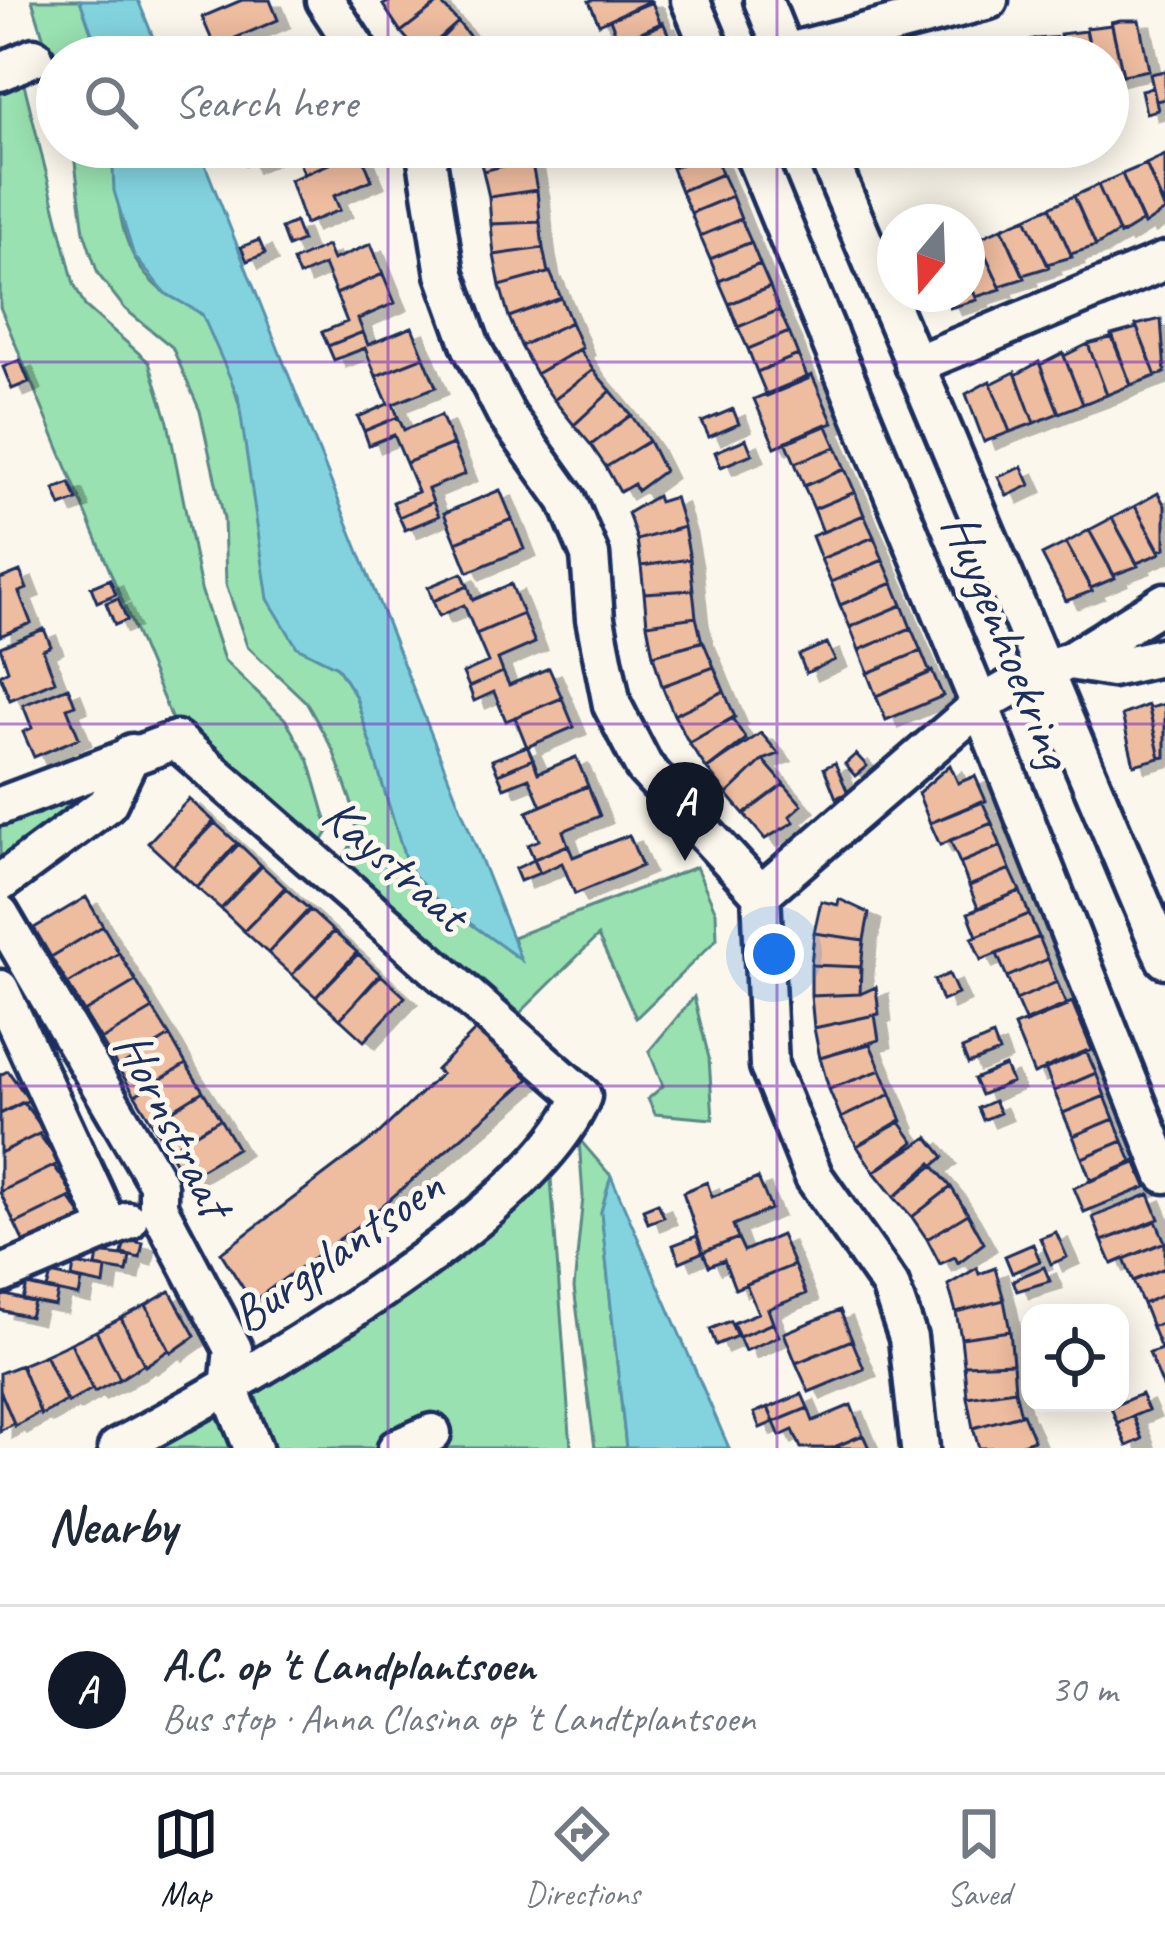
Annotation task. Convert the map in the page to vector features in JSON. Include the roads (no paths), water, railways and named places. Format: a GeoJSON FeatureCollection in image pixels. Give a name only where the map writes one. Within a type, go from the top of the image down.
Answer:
{"type":"FeatureCollection","features":[{"type":"Feature","properties":{"kind":"street"},"geometry":{"type":"LineString","coordinates":[[325,0],[348,36]]}},
{"type":"Feature","properties":{"kind":"street"},"geometry":{"type":"LineString","coordinates":[[690,0],[705,36]]}},
{"type":"Feature","properties":{"kind":"street"},"geometry":{"type":"LineString","coordinates":[[763,0],[778,36]]}},
{"type":"Feature","properties":{"kind":"street"},"geometry":{"type":"LineString","coordinates":[[856,36],[988,0]]}},
{"type":"Feature","properties":{"kind":"street"},"geometry":{"type":"LineString","coordinates":[[0,72],[34,57]]}},
{"type":"Feature","properties":{"kind":"street"},"geometry":{"type":"LineString","coordinates":[[427,168],[445,274],[471,346],[507,416],[567,500],[590,555],[595,620],[612,705],[644,767],[761,894],[769,1066],[814,1178],[890,1285],[908,1338],[920,1448]]}},
{"type":"Feature","properties":{"kind":"street","name":"Huygenhoekring"},"geometry":{"type":"LineString","coordinates":[[760,168],[980,704],[1165,1174]]}},
{"type":"Feature","properties":{"kind":"street","name":"Huygenhoekring"},"geometry":{"type":"LineString","coordinates":[[833,168],[914,365],[1056,665],[1165,959]]}},
{"type":"Feature","properties":{"kind":"street"},"geometry":{"type":"LineString","coordinates":[[914,365],[1165,261]]}},
{"type":"Feature","properties":{"kind":"street"},"geometry":{"type":"LineString","coordinates":[[761,894],[980,704],[1165,602]]}},
{"type":"Feature","properties":{"kind":"street"},"geometry":{"type":"LineString","coordinates":[[1056,665],[1112,668],[1165,656]]}},
{"type":"Feature","properties":{"kind":"street","name":"Kaystraat"},"geometry":{"type":"LineString","coordinates":[[132,753],[176,740],[582,1096]]}},
{"type":"Feature","properties":{"kind":"street"},"geometry":{"type":"LineString","coordinates":[[0,806],[132,753]]}},
{"type":"Feature","properties":{"kind":"street"},"geometry":{"type":"LineString","coordinates":[[0,883],[108,803],[132,753]]}},
{"type":"Feature","properties":{"kind":"street","name":"Hornstraat"},"geometry":{"type":"LineString","coordinates":[[0,914],[158,1184],[158,1207],[233,1349],[229,1388],[254,1448]]}},
{"type":"Feature","properties":{"kind":"street","name":"Hornstraat"},"geometry":{"type":"LineString","coordinates":[[0,989],[110,1228]]}},
{"type":"Feature","properties":{"kind":"street","name":"Burgplantsoen"},"geometry":{"type":"LineString","coordinates":[[117,1448],[229,1388],[361,1304],[511,1187],[572,1123],[582,1096]]}},
{"type":"Feature","properties":{"kind":"street"},"geometry":{"type":"LineString","coordinates":[[0,1275],[158,1207]]}},
{"type":"Feature","properties":{"kind":"street"},"geometry":{"type":"LineString","coordinates":[[398,1448],[431,1433]]}},
{"type":"Feature","properties":{"kind":"water"},"geometry":{"type":"Polygon","coordinates":[[[80,0],[138,0],[153,36],[93,36],[80,0]]]}},
{"type":"Feature","properties":{"kind":"water"},"geometry":{"type":"Polygon","coordinates":[[[113,168],[206,168],[521,960],[432,896],[408,868],[356,697],[337,667],[297,647],[268,599],[238,396],[202,314],[165,293],[134,256],[114,191],[113,168]]]}},
{"type":"Feature","properties":{"kind":"water"},"geometry":{"type":"Polygon","coordinates":[[[611,1176],[729,1448],[626,1448],[601,1212],[611,1176]]]}},
{"type":"Feature","properties":{"kind":"place","name":"A.C. op 't Landplantsoen"},"geometry":{"type":"Point","coordinates":[685,861]}}]}
